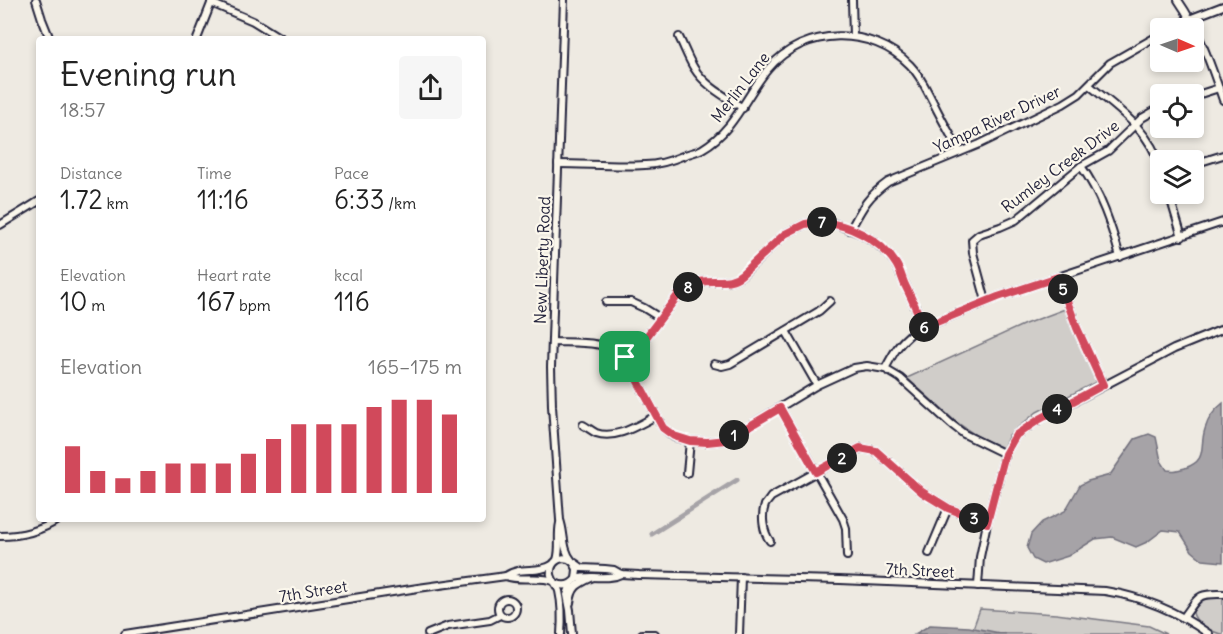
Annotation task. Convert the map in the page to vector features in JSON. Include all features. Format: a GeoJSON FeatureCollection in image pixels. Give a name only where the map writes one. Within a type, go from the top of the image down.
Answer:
{"type":"FeatureCollection","features":[{"type":"Feature","properties":{"kind":"street"},"geometry":{"type":"LineString","coordinates":[[36,0],[49,36]]}},
{"type":"Feature","properties":{"kind":"street","name":"New Liberty Road"},"geometry":{"type":"LineString","coordinates":[[555,563],[559,549],[560,520],[551,387],[564,0]]}},
{"type":"Feature","properties":{"kind":"street"},"geometry":{"type":"LineString","coordinates":[[852,0],[853,36]]}},
{"type":"Feature","properties":{"kind":"street"},"geometry":{"type":"LineString","coordinates":[[1178,0],[1188,18]]}},
{"type":"Feature","properties":{"kind":"street"},"geometry":{"type":"LineString","coordinates":[[198,36],[212,2],[253,21],[277,36]]}},
{"type":"Feature","properties":{"kind":"street"},"geometry":{"type":"LineString","coordinates":[[1192,18],[1223,6]]}},
{"type":"Feature","properties":{"kind":"street","name":"Merlin Lane"},"geometry":{"type":"LineString","coordinates":[[558,164],[647,165],[702,149],[726,130],[775,61],[801,44],[832,36],[853,36],[881,45],[911,66],[923,83],[960,152]]}},
{"type":"Feature","properties":{"kind":"street"},"geometry":{"type":"LineString","coordinates":[[679,37],[701,78],[743,108]]}},
{"type":"Feature","properties":{"kind":"street","name":"Yampa River Driver"},"geometry":{"type":"LineString","coordinates":[[850,230],[863,206],[875,191],[888,182],[960,152],[1063,104],[1079,94],[1110,63],[1150,40]]}},
{"type":"Feature","properties":{"kind":"street"},"geometry":{"type":"LineString","coordinates":[[1204,48],[1223,100]]}},
{"type":"Feature","properties":{"kind":"street"},"geometry":{"type":"LineString","coordinates":[[1089,85],[1135,124],[1154,150]]}},
{"type":"Feature","properties":{"kind":"street"},"geometry":{"type":"LineString","coordinates":[[1204,93],[1219,88]]}},
{"type":"Feature","properties":{"kind":"street","name":"Rumley Creek Drive"},"geometry":{"type":"LineString","coordinates":[[986,301],[973,253],[972,240],[979,234],[1016,220],[1081,166],[1108,151],[1150,113]]}},
{"type":"Feature","properties":{"kind":"street"},"geometry":{"type":"LineString","coordinates":[[1204,161],[1223,155]]}},
{"type":"Feature","properties":{"kind":"street"},"geometry":{"type":"LineString","coordinates":[[1081,166],[1101,200],[1120,257]]}},
{"type":"Feature","properties":{"kind":"street"},"geometry":{"type":"LineString","coordinates":[[0,225],[36,203]]}},
{"type":"Feature","properties":{"kind":"street"},"geometry":{"type":"LineString","coordinates":[[1172,204],[1182,237]]}},
{"type":"Feature","properties":{"kind":"street"},"geometry":{"type":"LineString","coordinates":[[625,357],[647,336],[685,289],[700,282],[730,280],[739,277],[785,234],[805,224],[820,222],[833,223],[862,234],[876,243],[892,259],[924,327]]}},
{"type":"Feature","properties":{"kind":"street"},"geometry":{"type":"LineString","coordinates":[[885,369],[904,339],[924,327],[986,301],[1223,222]]}},
{"type":"Feature","properties":{"kind":"street"},"geometry":{"type":"LineString","coordinates":[[1058,277],[1077,328],[1103,385]]}},
{"type":"Feature","properties":{"kind":"street"},"geometry":{"type":"LineString","coordinates":[[714,364],[722,366],[730,364],[819,311],[830,301]]}},
{"type":"Feature","properties":{"kind":"street"},"geometry":{"type":"LineString","coordinates":[[606,302],[631,302],[660,318]]}},
{"type":"Feature","properties":{"kind":"street"},"geometry":{"type":"LineString","coordinates":[[978,586],[980,557],[987,523],[1005,454],[1016,435],[1024,428],[1103,385],[1174,349],[1223,328]]}},
{"type":"Feature","properties":{"kind":"street"},"geometry":{"type":"LineString","coordinates":[[786,331],[817,385]]}},
{"type":"Feature","properties":{"kind":"street"},"geometry":{"type":"LineString","coordinates":[[552,342],[602,344],[615,349],[625,357],[663,428],[674,436],[690,441],[726,440],[817,385],[854,368],[867,366],[885,369],[900,378],[964,434],[1005,454]]}},
{"type":"Feature","properties":{"kind":"street"},"geometry":{"type":"LineString","coordinates":[[780,408],[843,519],[846,528],[847,556]]}},
{"type":"Feature","properties":{"kind":"street"},"geometry":{"type":"LineString","coordinates":[[584,425],[596,432],[611,435],[656,416]]}},
{"type":"Feature","properties":{"kind":"street"},"geometry":{"type":"LineString","coordinates":[[687,473],[690,441]]}},
{"type":"Feature","properties":{"kind":"street"},"geometry":{"type":"LineString","coordinates":[[770,541],[765,534],[764,515],[765,506],[771,497],[860,448],[876,451],[922,492],[948,508],[987,523]]}},
{"type":"Feature","properties":{"kind":"street"},"geometry":{"type":"LineString","coordinates":[[929,554],[948,508]]}},
{"type":"Feature","properties":{"kind":"street","name":"New Liberty Road"},"geometry":{"type":"LineString","coordinates":[[560,520],[564,531],[565,550],[573,562]]}},
{"type":"Feature","properties":{"kind":"street"},"geometry":{"type":"LineString","coordinates":[[0,536],[32,533],[54,522]]}},
{"type":"Feature","properties":{"kind":"street"},"geometry":{"type":"LineString","coordinates":[[561,634],[560,597],[551,575],[555,563],[566,559],[573,562],[577,569],[568,588],[567,603],[570,610]]}},
{"type":"Feature","properties":{"kind":"street","name":"7th Street"},"geometry":{"type":"LineString","coordinates":[[573,562],[582,568],[614,570],[621,574],[1105,591],[1136,598],[1183,618],[1209,634]]}},
{"type":"Feature","properties":{"kind":"street","name":"7th Street"},"geometry":{"type":"LineString","coordinates":[[125,634],[506,576],[512,572],[541,570],[555,563]]}},
{"type":"Feature","properties":{"kind":"street","name":"7th Street"},"geometry":{"type":"LineString","coordinates":[[573,581],[583,576],[614,578],[621,574]]}},
{"type":"Feature","properties":{"kind":"street","name":"7th Street"},"geometry":{"type":"LineString","coordinates":[[506,576],[512,579],[545,578],[555,582]]}},
{"type":"Feature","properties":{"kind":"street"},"geometry":{"type":"LineString","coordinates":[[572,634],[570,610],[574,589],[595,577]]}},
{"type":"Feature","properties":{"kind":"street"},"geometry":{"type":"LineString","coordinates":[[739,634],[741,577]]}},
{"type":"Feature","properties":{"kind":"street"},"geometry":{"type":"LineString","coordinates":[[555,582],[562,585],[573,581]]}},
{"type":"Feature","properties":{"kind":"street"},"geometry":{"type":"LineString","coordinates":[[1183,618],[1204,593],[1223,594]]}},
{"type":"Feature","properties":{"kind":"street"},"geometry":{"type":"LineString","coordinates":[[428,634],[448,626],[490,620],[500,615]]}},
{"type":"Feature","properties":{"kind":"street"},"geometry":{"type":"LineString","coordinates":[[642,634],[655,634]]}},
{"type":"Feature","properties":{"kind":"shaded area"},"geometry":{"type":"Polygon","coordinates":[[[1065,309],[1096,377],[1096,382],[1037,412],[1009,435],[1003,448],[977,436],[955,421],[907,378],[1025,324],[1065,309]]]}},
{"type":"Feature","properties":{"kind":"shaded area"},"geometry":{"type":"Polygon","coordinates":[[[1223,403],[1223,562],[1203,560],[1192,551],[1180,532],[1163,530],[1136,547],[1112,537],[1095,539],[1068,556],[1043,564],[1033,559],[1027,548],[1031,534],[1042,522],[1065,511],[1080,485],[1110,475],[1135,439],[1149,434],[1156,437],[1161,461],[1167,470],[1185,468],[1197,461],[1200,457],[1208,421],[1223,403]]]}},
{"type":"Feature","properties":{"kind":"shaded area"},"geometry":{"type":"Polygon","coordinates":[[[1209,596],[1223,597],[1223,634],[1205,627],[1194,616],[1193,611],[1197,604],[1209,596]]]}},
{"type":"Feature","properties":{"kind":"shaded area"},"geometry":{"type":"Polygon","coordinates":[[[980,609],[1056,614],[1149,626],[1166,634],[971,634],[980,609]]]}},
{"type":"Feature","properties":{"kind":"shaded area"},"geometry":{"type":"Polygon","coordinates":[[[930,625],[969,627],[1005,634],[915,634],[930,625]]]}},
{"type":"Feature","properties":{"kind":"waterway"},"geometry":{"type":"LineString","coordinates":[[652,534],[737,480]]}},
{"type":"Feature","properties":{"kind":"route"},"geometry":{"type":"LineString","coordinates":[[820,222],[833,223],[862,234],[888,254],[896,264],[924,327],[998,297],[1058,277],[1077,328],[1103,385],[1024,428],[1016,435],[1005,454],[987,523],[948,508],[922,492],[876,451],[860,448],[816,472],[780,408],[726,440],[690,441],[674,436],[663,428],[625,357],[647,336],[685,289],[700,282],[735,279],[785,234],[805,224],[820,222]]}}]}
